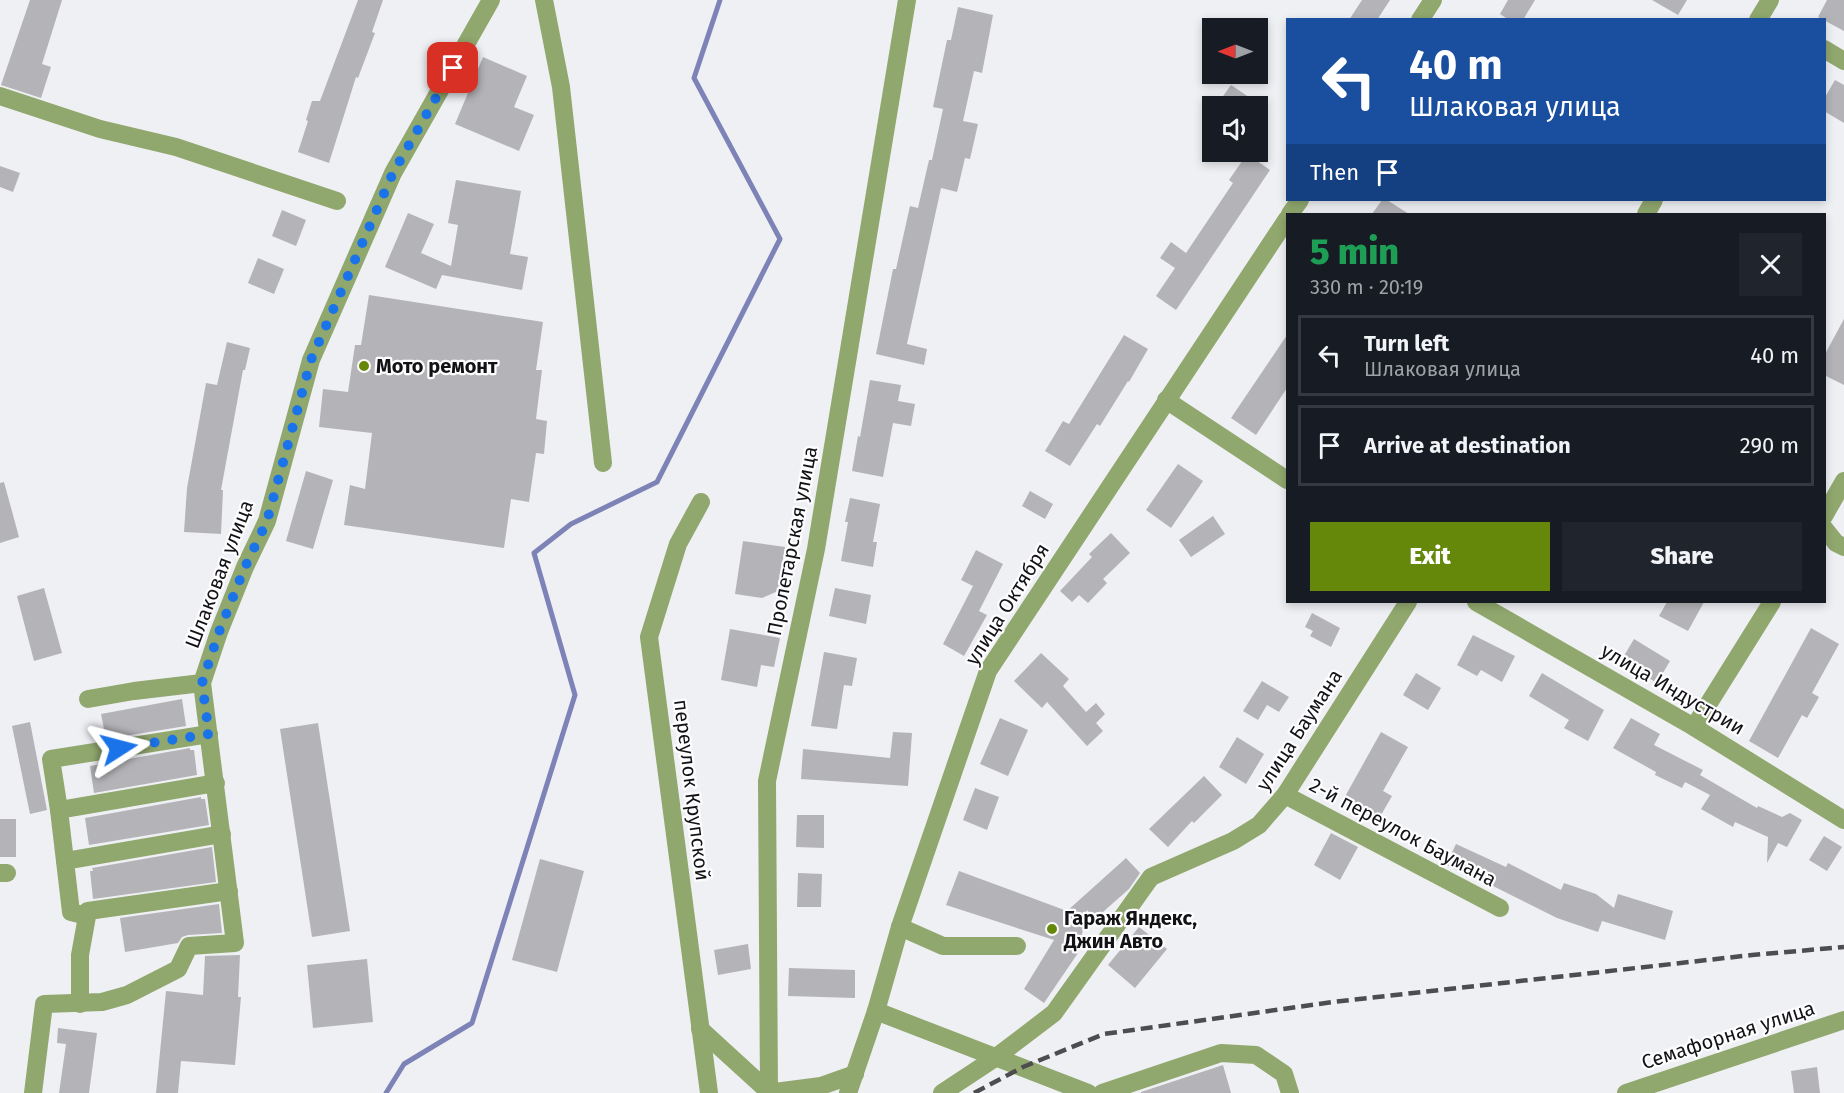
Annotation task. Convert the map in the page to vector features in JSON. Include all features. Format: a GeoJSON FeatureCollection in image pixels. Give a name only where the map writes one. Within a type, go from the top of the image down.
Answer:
{"type":"FeatureCollection","features":[{"type":"Feature","properties":{"kind":"street","name":"Шлаковая улица"},"geometry":{"type":"LineString","coordinates":[[33,1093],[44,1005],[102,1002],[127,995],[178,969],[189,946],[235,943],[202,683],[245,567],[267,521],[311,360],[393,173],[491,0]]}},
{"type":"Feature","properties":{"kind":"street"},"geometry":{"type":"LineString","coordinates":[[544,0],[561,87],[603,463]]}},
{"type":"Feature","properties":{"kind":"street","name":"Пролетарская улица"},"geometry":{"type":"LineString","coordinates":[[768,1092],[767,781],[816,549],[907,0]]}},
{"type":"Feature","properties":{"kind":"street"},"geometry":{"type":"LineString","coordinates":[[1421,18],[1433,0]]}},
{"type":"Feature","properties":{"kind":"street"},"geometry":{"type":"LineString","coordinates":[[1826,50],[1844,61]]}},
{"type":"Feature","properties":{"kind":"street"},"geometry":{"type":"LineString","coordinates":[[0,96],[100,129],[176,147],[337,201]]}},
{"type":"Feature","properties":{"kind":"street","name":"улица Октября"},"geometry":{"type":"LineString","coordinates":[[848,1093],[876,1011],[900,927],[988,671],[1286,220]]}},
{"type":"Feature","properties":{"kind":"street"},"geometry":{"type":"LineString","coordinates":[[1166,400],[1286,479]]}},
{"type":"Feature","properties":{"kind":"street"},"geometry":{"type":"LineString","coordinates":[[1826,512],[1844,481]]}},
{"type":"Feature","properties":{"kind":"street","name":"переулок Крупской"},"geometry":{"type":"LineString","coordinates":[[701,502],[678,544],[649,637],[709,1093]]}},
{"type":"Feature","properties":{"kind":"street"},"geometry":{"type":"LineString","coordinates":[[1826,530],[1836,543],[1844,547]]}},
{"type":"Feature","properties":{"kind":"street","name":"улица Баумана"},"geometry":{"type":"LineString","coordinates":[[942,1093],[995,1058],[1054,1013],[1151,877],[1233,841],[1259,825],[1286,795],[1407,603]]}},
{"type":"Feature","properties":{"kind":"street","name":"улица Индустрии"},"geometry":{"type":"LineString","coordinates":[[1478,603],[1694,727],[1844,820]]}},
{"type":"Feature","properties":{"kind":"street"},"geometry":{"type":"LineString","coordinates":[[1694,727],[1771,603]]}},
{"type":"Feature","properties":{"kind":"street"},"geometry":{"type":"LineString","coordinates":[[88,699],[202,683]]}},
{"type":"Feature","properties":{"kind":"street"},"geometry":{"type":"LineString","coordinates":[[87,916],[71,912],[51,759],[209,734]]}},
{"type":"Feature","properties":{"kind":"street"},"geometry":{"type":"LineString","coordinates":[[59,810],[216,783]]}},
{"type":"Feature","properties":{"kind":"street","name":"2-й переулок Баумана"},"geometry":{"type":"LineString","coordinates":[[1286,795],[1500,908]]}},
{"type":"Feature","properties":{"kind":"street"},"geometry":{"type":"LineString","coordinates":[[65,861],[222,834]]}},
{"type":"Feature","properties":{"kind":"street"},"geometry":{"type":"LineString","coordinates":[[80,1004],[80,955],[88,911],[229,891]]}},
{"type":"Feature","properties":{"kind":"street"},"geometry":{"type":"LineString","coordinates":[[900,927],[943,946],[1017,946]]}},
{"type":"Feature","properties":{"kind":"street"},"geometry":{"type":"LineString","coordinates":[[876,1011],[1088,1093]]}},
{"type":"Feature","properties":{"kind":"street","name":"Семафорная улица"},"geometry":{"type":"LineString","coordinates":[[1626,1093],[1844,1020]]}},
{"type":"Feature","properties":{"kind":"street"},"geometry":{"type":"LineString","coordinates":[[700,1029],[768,1092],[821,1086],[855,1074]]}},
{"type":"Feature","properties":{"kind":"street"},"geometry":{"type":"LineString","coordinates":[[1102,1093],[1221,1053],[1256,1056],[1284,1074],[1290,1093]]}},
{"type":"Feature","properties":{"kind":"building"},"geometry":{"type":"Polygon","coordinates":[[[30,0],[62,0],[42,64],[51,67],[41,98],[1,85],[30,0]]]}},
{"type":"Feature","properties":{"kind":"building"},"geometry":{"type":"Polygon","coordinates":[[[358,0],[383,0],[372,32],[375,33],[358,78],[356,77],[329,163],[298,152],[312,101],[320,101],[358,0]]]}},
{"type":"Feature","properties":{"kind":"building"},"geometry":{"type":"Polygon","coordinates":[[[1362,0],[1390,0],[1378,18],[1350,18],[1362,0]]]}},
{"type":"Feature","properties":{"kind":"building"},"geometry":{"type":"Polygon","coordinates":[[[1508,0],[1535,0],[1524,18],[1506,18],[1500,14],[1508,0]]]}},
{"type":"Feature","properties":{"kind":"building"},"geometry":{"type":"Polygon","coordinates":[[[1652,0],[1687,0],[1678,15],[1652,0]]]}},
{"type":"Feature","properties":{"kind":"building"},"geometry":{"type":"Polygon","coordinates":[[[1827,0],[1844,0],[1844,31],[1826,21],[1826,18],[1818,17],[1827,0]]]}},
{"type":"Feature","properties":{"kind":"building"},"geometry":{"type":"Polygon","coordinates":[[[958,7],[993,15],[982,73],[974,71],[963,121],[978,124],[970,159],[965,158],[957,192],[941,188],[907,344],[927,349],[924,365],[876,354],[893,269],[896,269],[910,206],[918,208],[929,160],[932,160],[943,109],[933,107],[947,40],[951,40],[958,7]]]}},
{"type":"Feature","properties":{"kind":"building"},"geometry":{"type":"Polygon","coordinates":[[[483,57],[527,76],[514,107],[534,115],[519,151],[455,124],[483,57]]]}},
{"type":"Feature","properties":{"kind":"building"},"geometry":{"type":"Polygon","coordinates":[[[1835,80],[1844,85],[1844,123],[1826,112],[1826,96],[1835,80]]]}},
{"type":"Feature","properties":{"kind":"building"},"geometry":{"type":"Polygon","coordinates":[[[1231,85],[1247,96],[1223,96],[1231,85]]]}},
{"type":"Feature","properties":{"kind":"building"},"geometry":{"type":"Polygon","coordinates":[[[1241,162],[1258,162],[1270,170],[1176,310],[1156,296],[1175,268],[1160,258],[1171,242],[1186,253],[1233,183],[1229,180],[1241,162]]]}},
{"type":"Feature","properties":{"kind":"building"},"geometry":{"type":"Polygon","coordinates":[[[0,166],[20,173],[13,192],[0,187],[0,166]]]}},
{"type":"Feature","properties":{"kind":"building"},"geometry":{"type":"Polygon","coordinates":[[[456,180],[521,191],[510,254],[528,257],[522,290],[442,275],[436,289],[385,267],[408,213],[434,224],[421,253],[451,266],[458,225],[448,223],[456,180]]]}},
{"type":"Feature","properties":{"kind":"building"},"geometry":{"type":"Polygon","coordinates":[[[1381,201],[1389,201],[1407,213],[1373,213],[1381,201]]]}},
{"type":"Feature","properties":{"kind":"building"},"geometry":{"type":"Polygon","coordinates":[[[282,210],[306,220],[296,246],[272,236],[282,210]]]}},
{"type":"Feature","properties":{"kind":"building"},"geometry":{"type":"Polygon","coordinates":[[[258,258],[284,269],[274,294],[248,283],[258,258]]]}},
{"type":"Feature","properties":{"kind":"building"},"geometry":{"type":"Polygon","coordinates":[[[369,295],[543,322],[536,370],[542,370],[536,419],[547,421],[544,454],[536,453],[529,502],[511,499],[504,548],[344,525],[350,485],[365,489],[372,433],[319,427],[323,389],[348,392],[355,345],[361,345],[369,295]]]}},
{"type":"Feature","properties":{"kind":"building"},"geometry":{"type":"Polygon","coordinates":[[[1844,319],[1844,385],[1826,376],[1826,352],[1844,319]]]}},
{"type":"Feature","properties":{"kind":"building"},"geometry":{"type":"Polygon","coordinates":[[[1124,335],[1148,349],[1100,426],[1097,424],[1070,466],[1045,451],[1063,421],[1069,424],[1124,335]]]}},
{"type":"Feature","properties":{"kind":"building"},"geometry":{"type":"Polygon","coordinates":[[[1286,336],[1286,390],[1256,435],[1231,418],[1286,336]]]}},
{"type":"Feature","properties":{"kind":"building"},"geometry":{"type":"Polygon","coordinates":[[[227,342],[250,348],[245,370],[243,370],[221,490],[223,490],[221,534],[184,532],[187,488],[206,383],[217,385],[227,342]]]}},
{"type":"Feature","properties":{"kind":"building"},"geometry":{"type":"Polygon","coordinates":[[[870,380],[901,385],[898,401],[915,404],[911,426],[893,423],[883,477],[852,471],[870,380]]]}},
{"type":"Feature","properties":{"kind":"building"},"geometry":{"type":"Polygon","coordinates":[[[1178,464],[1203,481],[1171,528],[1146,510],[1178,464]]]}},
{"type":"Feature","properties":{"kind":"building"},"geometry":{"type":"Polygon","coordinates":[[[306,471],[333,480],[313,549],[286,541],[306,471]]]}},
{"type":"Feature","properties":{"kind":"building"},"geometry":{"type":"Polygon","coordinates":[[[4,482],[19,537],[0,543],[0,483],[4,482]]]}},
{"type":"Feature","properties":{"kind":"building"},"geometry":{"type":"Polygon","coordinates":[[[1030,491],[1053,504],[1045,519],[1022,506],[1030,491]]]}},
{"type":"Feature","properties":{"kind":"building"},"geometry":{"type":"Polygon","coordinates":[[[850,498],[880,504],[873,542],[877,542],[873,567],[841,561],[850,498]]]}},
{"type":"Feature","properties":{"kind":"building"},"geometry":{"type":"Polygon","coordinates":[[[1213,516],[1225,534],[1191,557],[1179,540],[1213,516]]]}},
{"type":"Feature","properties":{"kind":"building"},"geometry":{"type":"Polygon","coordinates":[[[1111,533],[1130,553],[1103,579],[1107,583],[1088,603],[1079,595],[1072,602],[1060,591],[1092,557],[1089,554],[1111,533]]]}},
{"type":"Feature","properties":{"kind":"building"},"geometry":{"type":"Polygon","coordinates":[[[743,541],[785,547],[778,591],[762,598],[735,594],[743,541]]]}},
{"type":"Feature","properties":{"kind":"building"},"geometry":{"type":"Polygon","coordinates":[[[976,550],[1003,564],[979,611],[987,615],[964,656],[943,644],[973,586],[961,580],[976,550]]]}},
{"type":"Feature","properties":{"kind":"building"},"geometry":{"type":"Polygon","coordinates":[[[44,588],[62,653],[34,661],[17,596],[44,588]]]}},
{"type":"Feature","properties":{"kind":"building"},"geometry":{"type":"Polygon","coordinates":[[[835,588],[871,595],[866,624],[829,616],[835,588]]]}},
{"type":"Feature","properties":{"kind":"building"},"geometry":{"type":"Polygon","coordinates":[[[1666,603],[1703,603],[1688,631],[1659,616],[1666,603]]]}},
{"type":"Feature","properties":{"kind":"building"},"geometry":{"type":"Polygon","coordinates":[[[1312,613],[1340,628],[1331,647],[1310,636],[1313,631],[1305,627],[1312,613]]]}},
{"type":"Feature","properties":{"kind":"building"},"geometry":{"type":"Polygon","coordinates":[[[1811,628],[1839,644],[1812,693],[1819,697],[1807,718],[1802,715],[1778,758],[1749,741],[1811,628]]]}},
{"type":"Feature","properties":{"kind":"building"},"geometry":{"type":"Polygon","coordinates":[[[730,629],[780,638],[774,667],[761,665],[757,687],[721,680],[730,629]]]}},
{"type":"Feature","properties":{"kind":"building"},"geometry":{"type":"Polygon","coordinates":[[[1473,635],[1515,656],[1502,682],[1481,670],[1477,676],[1457,665],[1473,635]]]}},
{"type":"Feature","properties":{"kind":"building"},"geometry":{"type":"Polygon","coordinates":[[[1634,639],[1670,661],[1657,683],[1621,661],[1634,639]]]}},
{"type":"Feature","properties":{"kind":"building"},"geometry":{"type":"Polygon","coordinates":[[[824,652],[857,658],[852,686],[844,685],[837,729],[811,726],[824,652]]]}},
{"type":"Feature","properties":{"kind":"building"},"geometry":{"type":"Polygon","coordinates":[[[1041,653],[1069,679],[1063,686],[1086,712],[1096,703],[1105,714],[1096,723],[1103,731],[1087,746],[1047,702],[1042,708],[1014,681],[1041,653]]]}},
{"type":"Feature","properties":{"kind":"building"},"geometry":{"type":"Polygon","coordinates":[[[1416,673],[1441,688],[1428,710],[1403,695],[1416,673]]]}},
{"type":"Feature","properties":{"kind":"building"},"geometry":{"type":"Polygon","coordinates":[[[1542,673],[1604,710],[1588,741],[1564,728],[1569,720],[1529,696],[1542,673]]]}},
{"type":"Feature","properties":{"kind":"building"},"geometry":{"type":"Polygon","coordinates":[[[1262,681],[1289,697],[1279,712],[1267,705],[1258,720],[1243,711],[1262,681]]]}},
{"type":"Feature","properties":{"kind":"building"},"geometry":{"type":"Polygon","coordinates":[[[182,699],[186,726],[106,739],[101,714],[182,699]]]}},
{"type":"Feature","properties":{"kind":"building"},"geometry":{"type":"Polygon","coordinates":[[[1000,718],[1028,730],[1008,776],[980,764],[1000,718]]]}},
{"type":"Feature","properties":{"kind":"building"},"geometry":{"type":"Polygon","coordinates":[[[1631,718],[1660,734],[1654,745],[1703,770],[1700,775],[1757,808],[1758,806],[1782,817],[1790,813],[1802,820],[1787,847],[1778,843],[1767,863],[1768,837],[1735,822],[1733,827],[1701,809],[1710,795],[1685,782],[1682,788],[1655,775],[1656,772],[1613,748],[1631,718]]]}},
{"type":"Feature","properties":{"kind":"building"},"geometry":{"type":"Polygon","coordinates":[[[30,722],[47,810],[30,814],[12,726],[30,722]]]}},
{"type":"Feature","properties":{"kind":"building"},"geometry":{"type":"Polygon","coordinates":[[[318,723],[350,931],[312,937],[280,729],[318,723]]]}},
{"type":"Feature","properties":{"kind":"building"},"geometry":{"type":"Polygon","coordinates":[[[893,732],[912,733],[908,786],[801,779],[803,749],[890,758],[893,732]]]}},
{"type":"Feature","properties":{"kind":"building"},"geometry":{"type":"Polygon","coordinates":[[[1381,732],[1408,747],[1383,791],[1392,796],[1377,822],[1342,802],[1381,732]]]}},
{"type":"Feature","properties":{"kind":"building"},"geometry":{"type":"Polygon","coordinates":[[[1237,737],[1264,754],[1246,784],[1219,767],[1237,737]]]}},
{"type":"Feature","properties":{"kind":"building"},"geometry":{"type":"Polygon","coordinates":[[[190,748],[194,750],[197,775],[94,793],[90,766],[190,748]]]}},
{"type":"Feature","properties":{"kind":"building"},"geometry":{"type":"Polygon","coordinates":[[[1204,776],[1222,795],[1194,823],[1192,821],[1168,847],[1149,829],[1204,776]]]}},
{"type":"Feature","properties":{"kind":"building"},"geometry":{"type":"Polygon","coordinates":[[[975,788],[999,797],[987,830],[963,820],[975,788]]]}},
{"type":"Feature","properties":{"kind":"building"},"geometry":{"type":"Polygon","coordinates":[[[201,797],[205,799],[209,825],[89,845],[85,818],[201,797]]]}},
{"type":"Feature","properties":{"kind":"building"},"geometry":{"type":"Polygon","coordinates":[[[797,815],[824,815],[824,848],[796,847],[797,815]]]}},
{"type":"Feature","properties":{"kind":"building"},"geometry":{"type":"Polygon","coordinates":[[[0,819],[16,819],[16,857],[0,857],[0,819]]]}},
{"type":"Feature","properties":{"kind":"building"},"geometry":{"type":"Polygon","coordinates":[[[1331,833],[1358,847],[1340,880],[1314,865],[1331,833]]]}},
{"type":"Feature","properties":{"kind":"building"},"geometry":{"type":"Polygon","coordinates":[[[1824,836],[1842,847],[1827,871],[1809,860],[1824,836]]]}},
{"type":"Feature","properties":{"kind":"building"},"geometry":{"type":"Polygon","coordinates":[[[1456,844],[1506,867],[1508,863],[1561,890],[1564,883],[1596,894],[1614,908],[1618,894],[1673,911],[1665,940],[1602,921],[1598,932],[1557,918],[1446,865],[1456,844]]]}},
{"type":"Feature","properties":{"kind":"building"},"geometry":{"type":"Polygon","coordinates":[[[212,847],[216,882],[93,899],[90,871],[93,871],[92,868],[212,847]]]}},
{"type":"Feature","properties":{"kind":"building","name":"Гараж Яндекс, Джин Авто"},"geometry":{"type":"Polygon","coordinates":[[[1126,858],[1140,873],[1129,889],[1095,919],[1087,910],[1078,953],[1044,1003],[1024,989],[1054,940],[946,905],[959,871],[1067,911],[1126,858]]]}},
{"type":"Feature","properties":{"kind":"building"},"geometry":{"type":"Polygon","coordinates":[[[540,859],[584,871],[557,972],[512,960],[540,859]]]}},
{"type":"Feature","properties":{"kind":"building"},"geometry":{"type":"Polygon","coordinates":[[[798,873],[822,874],[821,907],[797,907],[798,873]]]}},
{"type":"Feature","properties":{"kind":"building"},"geometry":{"type":"Polygon","coordinates":[[[219,904],[222,933],[188,935],[182,937],[178,943],[125,952],[120,918],[219,904]]]}},
{"type":"Feature","properties":{"kind":"building"},"geometry":{"type":"Polygon","coordinates":[[[1139,927],[1167,949],[1135,988],[1108,965],[1139,927]]]}},
{"type":"Feature","properties":{"kind":"building"},"geometry":{"type":"Polygon","coordinates":[[[748,944],[751,969],[718,975],[714,950],[748,944]]]}},
{"type":"Feature","properties":{"kind":"building"},"geometry":{"type":"Polygon","coordinates":[[[240,955],[238,997],[241,997],[235,1065],[181,1061],[178,1093],[156,1093],[166,991],[203,995],[205,956],[240,955]]]}},
{"type":"Feature","properties":{"kind":"building"},"geometry":{"type":"Polygon","coordinates":[[[367,959],[373,1022],[313,1028],[307,965],[367,959]]]}},
{"type":"Feature","properties":{"kind":"building"},"geometry":{"type":"Polygon","coordinates":[[[789,968],[855,970],[855,998],[788,996],[789,968]]]}},
{"type":"Feature","properties":{"kind":"building"},"geometry":{"type":"Polygon","coordinates":[[[58,1028],[97,1033],[89,1093],[59,1093],[66,1044],[57,1043],[58,1028]]]}},
{"type":"Feature","properties":{"kind":"building"},"geometry":{"type":"Polygon","coordinates":[[[1223,1065],[1231,1093],[1141,1093],[1141,1092],[1223,1065]]]}},
{"type":"Feature","properties":{"kind":"building"},"geometry":{"type":"Polygon","coordinates":[[[1817,1067],[1820,1093],[1794,1093],[1791,1071],[1817,1067]]]}},
{"type":"Feature","properties":{"kind":"waterway"},"geometry":{"type":"LineString","coordinates":[[386,1093],[404,1064],[472,1023],[575,695],[534,553],[571,524],[657,482],[780,239],[694,78],[720,0]]}},
{"type":"Feature","properties":{"kind":"railway"},"geometry":{"type":"LineString","coordinates":[[974,1093],[1023,1067],[1104,1034],[1333,1002],[1752,955],[1844,947]]}},
{"type":"Feature","properties":{"kind":"place","name":"Мото ремонт"},"geometry":{"type":"Point","coordinates":[364,366]}},
{"type":"Feature","properties":{"kind":"place","name":"Гараж Яндекс, Джин Авто"},"geometry":{"type":"Point","coordinates":[1052,929]}},
{"type":"Feature","properties":{"kind":"route"},"geometry":{"type":"LineString","coordinates":[[119,748],[209,734],[202,683],[245,567],[267,521],[311,360],[393,173],[453,68]]}}]}
